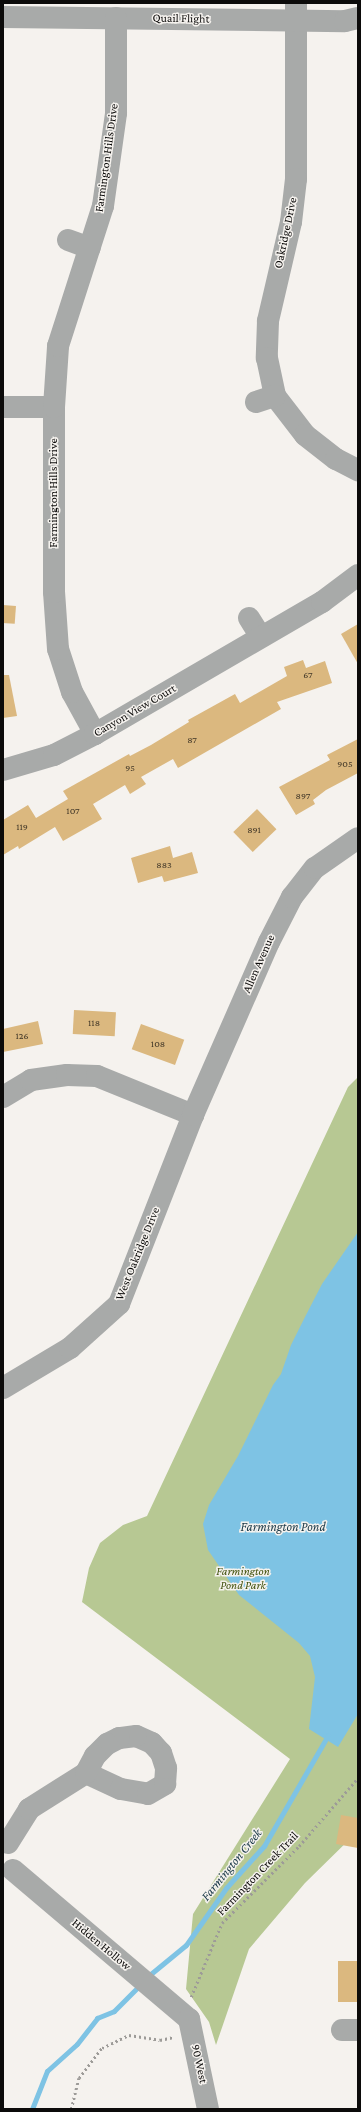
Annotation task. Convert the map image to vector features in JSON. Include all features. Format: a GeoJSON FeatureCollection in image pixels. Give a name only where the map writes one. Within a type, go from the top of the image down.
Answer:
{"type":"FeatureCollection","features":[{"type":"Feature","properties":{"kind":"street","name":"Quail Flight"},"geometry":{"type":"LineString","coordinates":[[3,17],[116,18],[296,12],[358,18]]}},
{"type":"Feature","properties":{"kind":"street","name":"Oakridge Drive"},"geometry":{"type":"LineString","coordinates":[[296,12],[296,179],[291,222],[268,321],[266,399],[305,435],[336,459],[358,470]]}},
{"type":"Feature","properties":{"kind":"street","name":"Farmington Hills Drive"},"geometry":{"type":"LineString","coordinates":[[95,734],[72,692],[58,649],[54,592],[54,408],[58,346],[103,206],[116,113],[116,18]]}},
{"type":"Feature","properties":{"kind":"street"},"geometry":{"type":"LineString","coordinates":[[68,240],[90,248]]}},
{"type":"Feature","properties":{"kind":"street"},"geometry":{"type":"LineString","coordinates":[[3,407],[54,408]]}},
{"type":"Feature","properties":{"kind":"street","name":"Canyon View Court"},"geometry":{"type":"LineString","coordinates":[[3,770],[54,755],[95,734],[322,602],[358,575]]}},
{"type":"Feature","properties":{"kind":"street"},"geometry":{"type":"LineString","coordinates":[[249,618],[261,638]]}},
{"type":"Feature","properties":{"kind":"street","name":"Allen Avenue"},"geometry":{"type":"LineString","coordinates":[[193,1115],[269,942],[292,897],[315,868],[358,838]]}},
{"type":"Feature","properties":{"kind":"street"},"geometry":{"type":"LineString","coordinates":[[3,1097],[31,1080],[67,1075],[97,1076],[193,1115]]}},
{"type":"Feature","properties":{"kind":"street","name":"West Oakridge Drive"},"geometry":{"type":"LineString","coordinates":[[3,1388],[70,1348],[119,1304],[193,1115]]}},
{"type":"Feature","properties":{"kind":"street","name":"Hidden Hollow"},"geometry":{"type":"LineString","coordinates":[[86,1773],[29,1809],[5,1842],[14,1856],[8,1876],[130,1969],[190,2019]]}},
{"type":"Feature","properties":{"kind":"street","name":"90 West"},"geometry":{"type":"LineString","coordinates":[[190,2019],[208,2109]]}},
{"type":"Feature","properties":{"kind":"path","name":"Farmington Creek Trail"},"geometry":{"type":"LineString","coordinates":[[190,2019],[191,1998],[222,1923],[299,1846],[358,1778]]}},
{"type":"Feature","properties":{"kind":"path"},"geometry":{"type":"LineString","coordinates":[[71,2109],[79,2078],[102,2048],[129,2035],[160,2040],[175,2037],[190,2019]]}},
{"type":"Feature","properties":{"kind":"green space","name":"Farmington Pond Park"},"geometry":{"type":"Polygon","coordinates":[[[358,1077],[358,1831],[305,1883],[249,1949],[216,2045],[209,2022],[186,1989],[193,1914],[290,1759],[82,1602],[89,1568],[100,1543],[123,1525],[147,1516],[348,1087],[358,1077]]]}},
{"type":"Feature","properties":{"kind":"water","name":"Farmington Pond"},"geometry":{"type":"Polygon","coordinates":[[[358,1232],[358,1714],[338,1747],[309,1729],[315,1677],[310,1656],[299,1643],[239,1595],[208,1550],[203,1524],[209,1505],[238,1456],[273,1385],[281,1374],[291,1345],[322,1284],[358,1232]]]}},
{"type":"Feature","properties":{"kind":"building"},"geometry":{"type":"Polygon","coordinates":[[[3,605],[16,606],[15,624],[3,623],[3,605]]]}},
{"type":"Feature","properties":{"kind":"building"},"geometry":{"type":"Polygon","coordinates":[[[358,624],[358,664],[341,634],[358,624]]]}},
{"type":"Feature","properties":{"kind":"building"},"geometry":{"type":"Polygon","coordinates":[[[303,660],[306,668],[325,661],[332,683],[277,702],[281,709],[178,768],[173,759],[141,777],[146,784],[130,794],[125,785],[93,804],[102,819],[63,841],[55,827],[19,849],[18,846],[3,855],[3,820],[28,805],[36,818],[68,799],[63,791],[129,754],[130,756],[151,745],[189,722],[188,720],[235,694],[240,703],[287,676],[284,667],[303,660]]]}},
{"type":"Feature","properties":{"kind":"building"},"geometry":{"type":"Polygon","coordinates":[[[3,675],[9,675],[17,716],[3,718],[3,675]]]}},
{"type":"Feature","properties":{"kind":"building"},"geometry":{"type":"Polygon","coordinates":[[[358,739],[358,773],[326,790],[313,800],[315,804],[296,815],[279,787],[330,760],[327,755],[358,739]]]}},
{"type":"Feature","properties":{"kind":"building"},"geometry":{"type":"Polygon","coordinates":[[[257,809],[276,829],[253,852],[233,832],[257,809]]]}},
{"type":"Feature","properties":{"kind":"building"},"geometry":{"type":"Polygon","coordinates":[[[170,846],[173,858],[192,852],[198,873],[164,882],[162,876],[138,883],[131,858],[170,846]]]}},
{"type":"Feature","properties":{"kind":"building"},"geometry":{"type":"Polygon","coordinates":[[[74,1010],[116,1012],[115,1036],[73,1034],[74,1010]]]}},
{"type":"Feature","properties":{"kind":"building"},"geometry":{"type":"Polygon","coordinates":[[[38,1021],[43,1044],[3,1052],[3,1029],[38,1021]]]}},
{"type":"Feature","properties":{"kind":"building"},"geometry":{"type":"Polygon","coordinates":[[[141,1024],[184,1040],[175,1065],[132,1049],[141,1024]]]}},
{"type":"Feature","properties":{"kind":"building"},"geometry":{"type":"Polygon","coordinates":[[[341,1815],[358,1818],[358,1848],[336,1844],[341,1815]]]}},
{"type":"Feature","properties":{"kind":"building"},"geometry":{"type":"Polygon","coordinates":[[[338,1961],[358,1961],[358,2002],[338,2002],[338,1961]]]}},
{"type":"Feature","properties":{"kind":"waterway","name":"Farmington Creek"},"geometry":{"type":"LineString","coordinates":[[147,1977],[186,1945],[226,1888],[264,1846],[328,1735]]}},
{"type":"Feature","properties":{"kind":"waterway","name":"Farmington Creek"},"geometry":{"type":"LineString","coordinates":[[32,2109],[47,2071],[77,2044],[97,2018],[114,2011],[140,1985]]}}]}
